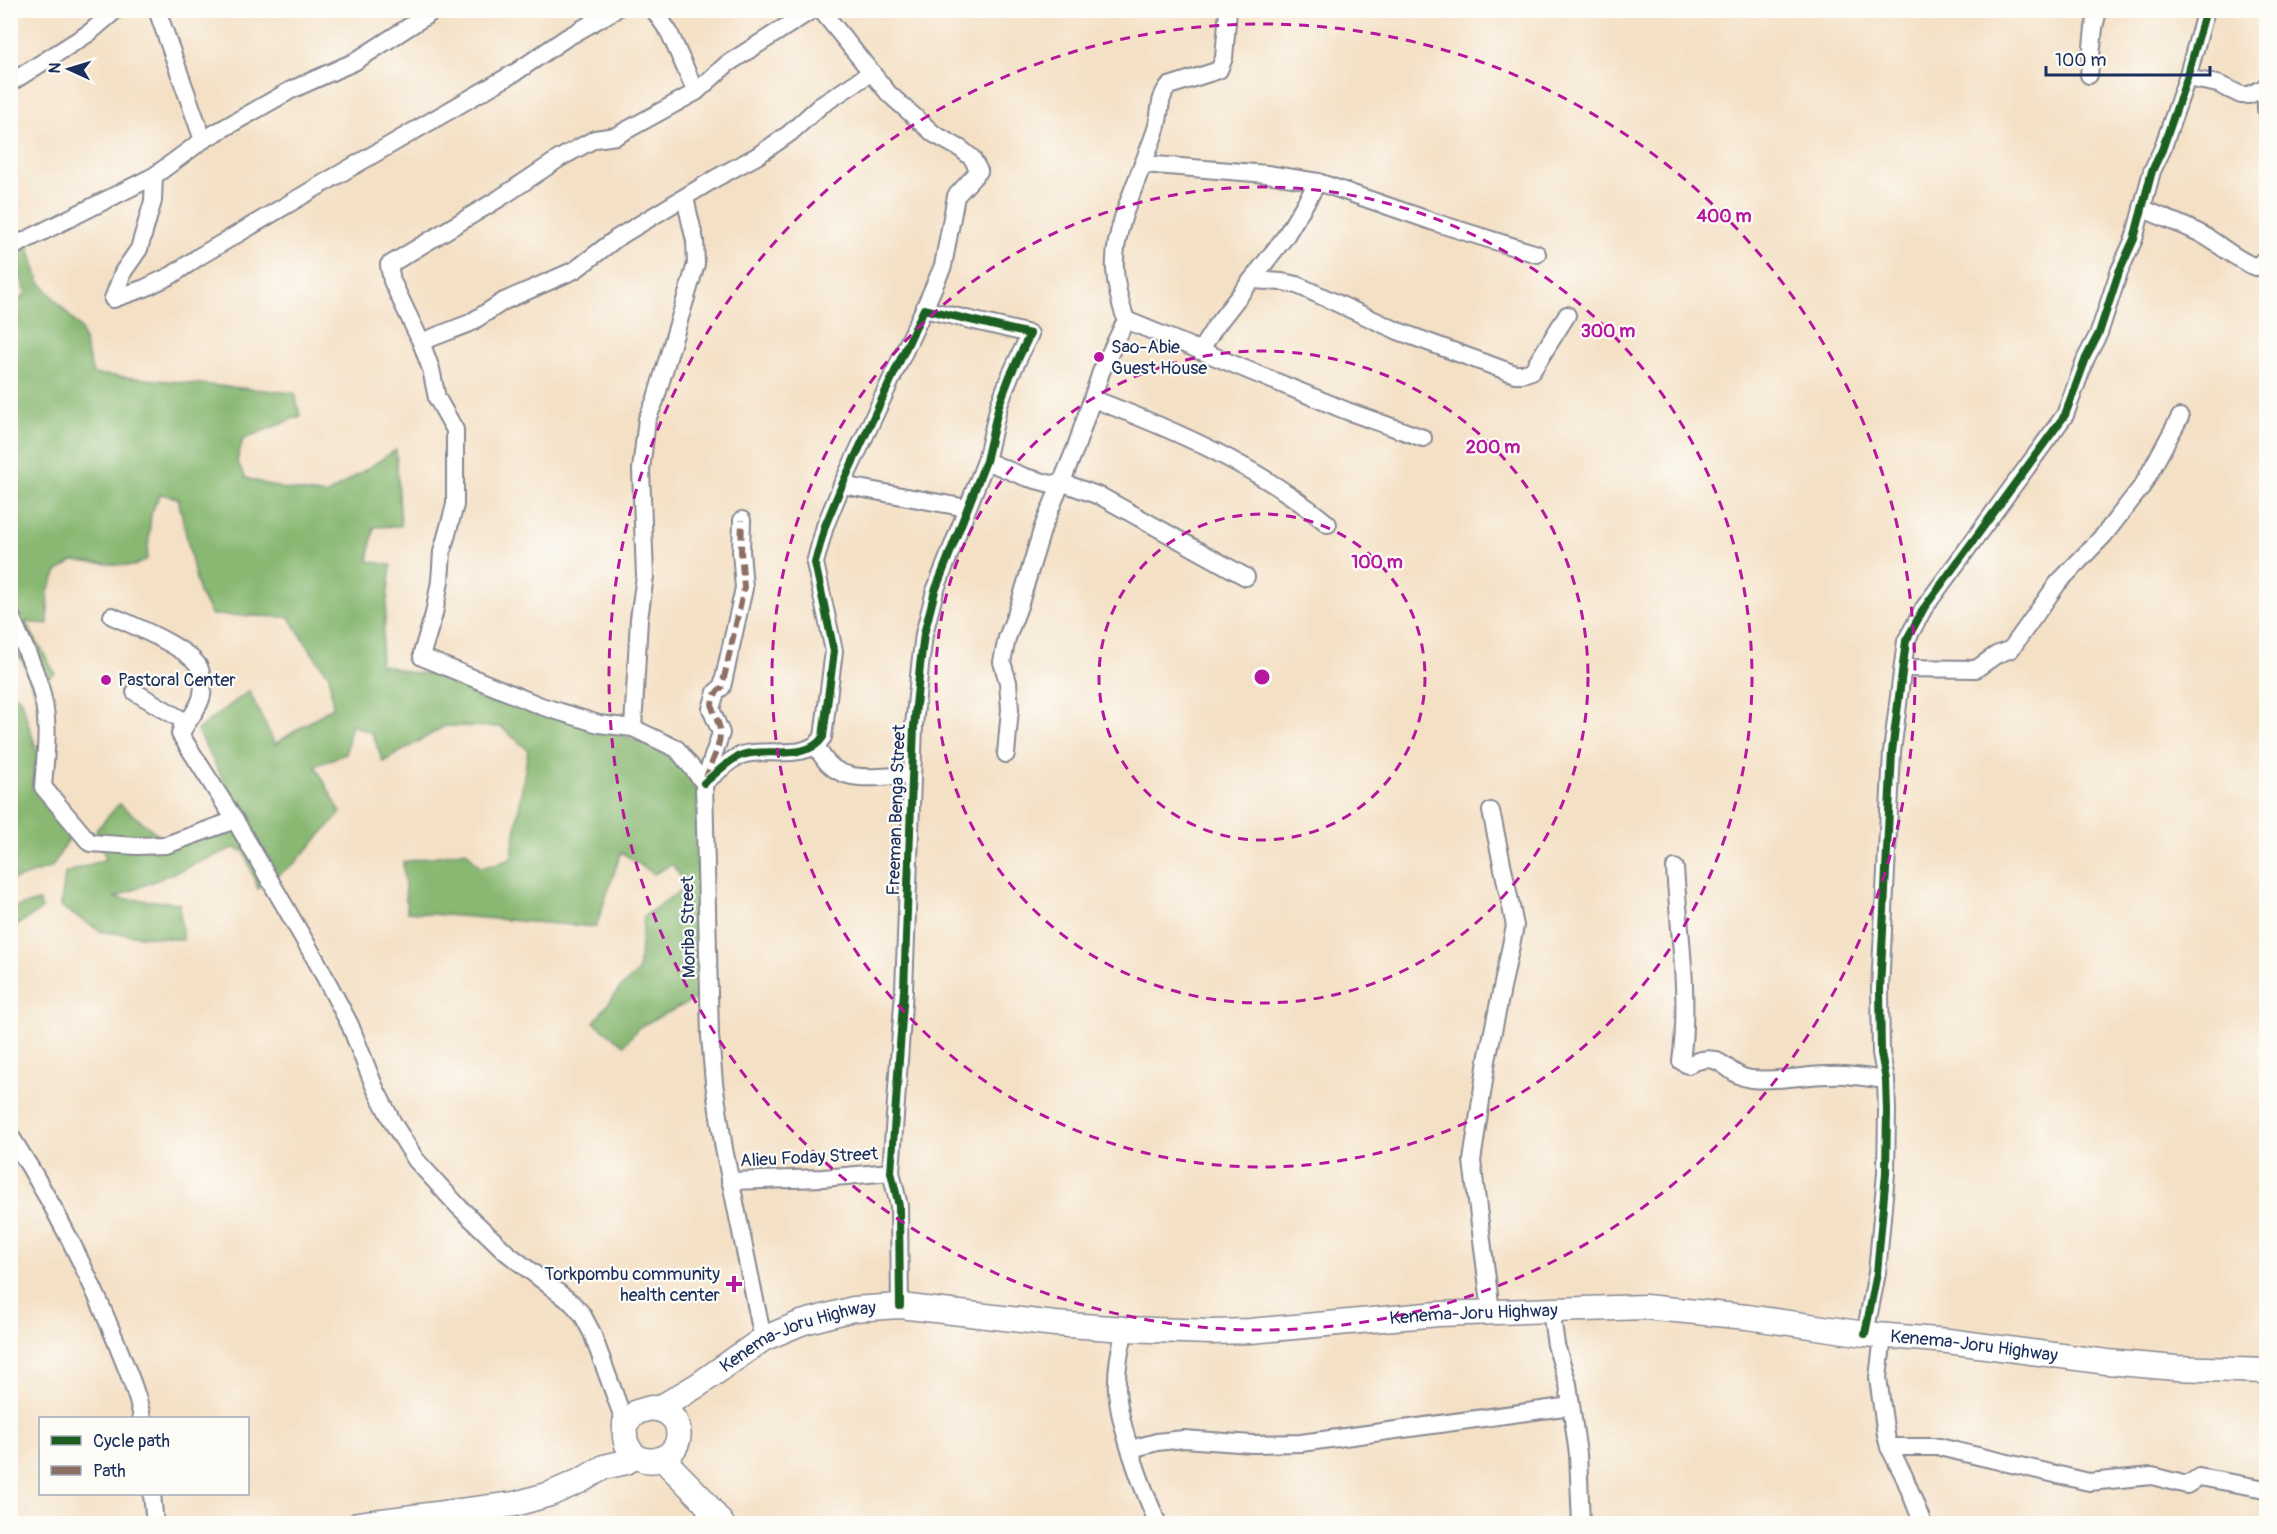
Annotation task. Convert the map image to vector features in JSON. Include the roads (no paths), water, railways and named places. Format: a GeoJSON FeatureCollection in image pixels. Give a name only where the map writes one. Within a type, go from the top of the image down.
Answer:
{"type":"FeatureCollection","features":[{"type":"Feature","properties":{"kind":"highway","name":"Kenema-Joru Highway"},"geometry":{"type":"LineString","coordinates":[[667,1415],[699,1385],[763,1339],[828,1314],[853,1309],[900,1306],[1056,1324],[1211,1332],[1250,1331],[1491,1311],[1645,1306],[1747,1317],[1874,1335],[1948,1341],[2164,1367],[2266,1371]]}},
{"type":"Feature","properties":{"kind":"highway"},"geometry":{"type":"LineString","coordinates":[[359,1524],[446,1519],[550,1494],[604,1467],[629,1439],[644,1409],[667,1415],[678,1436],[669,1454],[649,1461],[629,1439]]}},
{"type":"Feature","properties":{"kind":"highway"},"geometry":{"type":"LineString","coordinates":[[669,1454],[722,1524]]}},
{"type":"Feature","properties":{"kind":"street"},"geometry":{"type":"LineString","coordinates":[[10,83],[89,33],[116,10]]}},
{"type":"Feature","properties":{"kind":"street"},"geometry":{"type":"LineString","coordinates":[[157,10],[203,140]]}},
{"type":"Feature","properties":{"kind":"street"},"geometry":{"type":"LineString","coordinates":[[10,248],[154,176],[203,140],[291,90],[354,62],[435,10]]}},
{"type":"Feature","properties":{"kind":"street"},"geometry":{"type":"LineString","coordinates":[[154,176],[153,201],[139,249],[123,272],[113,299],[145,288],[172,275],[200,256],[516,72],[566,38],[615,10]]}},
{"type":"Feature","properties":{"kind":"street"},"geometry":{"type":"LineString","coordinates":[[812,10],[727,64],[696,92],[616,136],[595,139],[560,158],[500,198],[389,265],[392,281],[431,369],[437,398],[455,430],[455,505],[442,552],[434,614],[422,657],[541,706],[599,724],[633,728],[677,749],[704,783],[739,756],[756,752],[794,751],[817,746],[823,737],[834,651],[815,563],[825,526],[943,266],[956,196],[979,171],[972,158],[961,148],[934,134],[889,94],[821,10]]}},
{"type":"Feature","properties":{"kind":"street"},"geometry":{"type":"LineString","coordinates":[[1006,754],[1010,709],[1008,682],[1002,662],[1007,638],[1043,526],[1076,447],[1101,372],[1126,320],[1118,297],[1115,254],[1128,205],[1157,126],[1163,92],[1169,86],[1219,70],[1224,58],[1228,10]]}},
{"type":"Feature","properties":{"kind":"street"},"geometry":{"type":"LineString","coordinates":[[2089,75],[2098,10]]}},
{"type":"Feature","properties":{"kind":"street"},"geometry":{"type":"LineString","coordinates":[[1923,1524],[1904,1476],[1889,1447],[1881,1408],[1874,1335],[1885,1184],[1887,1111],[1886,1080],[1881,1053],[1880,989],[1893,752],[1906,641],[1924,608],[2065,415],[2086,358],[2099,333],[2119,272],[2134,239],[2152,171],[2162,150],[2187,78],[2206,10]]}},
{"type":"Feature","properties":{"kind":"street"},"geometry":{"type":"LineString","coordinates":[[658,14],[669,32],[696,92]]}},
{"type":"Feature","properties":{"kind":"street"},"geometry":{"type":"LineString","coordinates":[[421,342],[470,323],[504,301],[575,270],[616,238],[757,156],[790,133],[820,106],[872,72]]}},
{"type":"Feature","properties":{"kind":"street"},"geometry":{"type":"LineString","coordinates":[[2187,78],[2218,84],[2241,95],[2249,95],[2266,86],[2266,109]]}},
{"type":"Feature","properties":{"kind":"street"},"geometry":{"type":"LineString","coordinates":[[1143,164],[1268,174],[1318,182],[1537,254]]}},
{"type":"Feature","properties":{"kind":"street"},"geometry":{"type":"LineString","coordinates":[[1200,351],[1226,313],[1285,237],[1318,182]]}},
{"type":"Feature","properties":{"kind":"street"},"geometry":{"type":"LineString","coordinates":[[633,728],[639,619],[645,576],[640,470],[647,419],[655,401],[696,264],[696,241],[685,198]]}},
{"type":"Feature","properties":{"kind":"street"},"geometry":{"type":"LineString","coordinates":[[2142,208],[2186,226],[2222,247],[2241,262],[2256,267],[2266,258]]}},
{"type":"Feature","properties":{"kind":"street"},"geometry":{"type":"LineString","coordinates":[[1253,280],[1297,285],[1398,331],[1515,374],[1532,370],[1567,315]]}},
{"type":"Feature","properties":{"kind":"street","name":"Freeman Benga Street"},"geometry":{"type":"LineString","coordinates":[[900,1306],[899,1206],[891,1172],[904,990],[914,726],[924,634],[935,591],[986,461],[999,405],[1030,334],[924,309]]}},
{"type":"Feature","properties":{"kind":"street"},"geometry":{"type":"LineString","coordinates":[[1126,320],[1347,411],[1423,438]]}},
{"type":"Feature","properties":{"kind":"street"},"geometry":{"type":"LineString","coordinates":[[1093,399],[1154,422],[1208,448],[1283,491],[1328,524]]}},
{"type":"Feature","properties":{"kind":"street"},"geometry":{"type":"LineString","coordinates":[[1903,668],[1976,669],[1996,654],[2011,649],[2058,583],[2104,535],[2143,485],[2180,417]]}},
{"type":"Feature","properties":{"kind":"street"},"geometry":{"type":"LineString","coordinates":[[986,461],[1025,477],[1051,484],[1061,482],[1102,497],[1246,577]]}},
{"type":"Feature","properties":{"kind":"street"},"geometry":{"type":"LineString","coordinates":[[842,485],[967,507]]}},
{"type":"Feature","properties":{"kind":"street","name":"Moriba Street"},"geometry":{"type":"LineString","coordinates":[[742,520],[741,550],[744,588],[722,687],[716,692],[711,709],[721,733],[704,783],[710,1036],[714,1083],[730,1181],[763,1339]]}},
{"type":"Feature","properties":{"kind":"street"},"geometry":{"type":"LineString","coordinates":[[10,613],[35,672],[43,699],[47,725],[43,787],[90,843],[166,845],[235,820]]}},
{"type":"Feature","properties":{"kind":"street"},"geometry":{"type":"LineString","coordinates":[[112,616],[154,634],[193,660],[198,666],[202,677],[200,701],[180,734]]}},
{"type":"Feature","properties":{"kind":"street"},"geometry":{"type":"LineString","coordinates":[[135,692],[184,721],[180,734],[235,820],[322,973],[350,1025],[375,1088],[393,1124],[416,1160],[458,1206],[507,1253],[572,1303],[582,1314],[596,1342],[629,1439]]}},
{"type":"Feature","properties":{"kind":"street"},"geometry":{"type":"LineString","coordinates":[[817,746],[824,761],[840,773],[853,777],[911,775]]}},
{"type":"Feature","properties":{"kind":"street"},"geometry":{"type":"LineString","coordinates":[[1491,811],[1515,926],[1487,1060],[1472,1161],[1491,1311]]}},
{"type":"Feature","properties":{"kind":"street"},"geometry":{"type":"LineString","coordinates":[[1675,868],[1686,1030],[1681,1061],[1688,1065],[1703,1058],[1712,1059],[1748,1079],[1844,1075],[1886,1080]]}},
{"type":"Feature","properties":{"kind":"street"},"geometry":{"type":"LineString","coordinates":[[10,1135],[42,1185],[95,1289],[130,1378],[141,1417]]}},
{"type":"Feature","properties":{"kind":"street","name":"Alieu Foday Street"},"geometry":{"type":"LineString","coordinates":[[730,1181],[822,1178],[891,1172]]}},
{"type":"Feature","properties":{"kind":"street"},"geometry":{"type":"LineString","coordinates":[[1551,1310],[1556,1345],[1568,1384],[1578,1454],[1581,1524]]}},
{"type":"Feature","properties":{"kind":"street"},"geometry":{"type":"LineString","coordinates":[[1125,1329],[1118,1359],[1117,1391],[1123,1425],[1158,1524]]}},
{"type":"Feature","properties":{"kind":"street"},"geometry":{"type":"LineString","coordinates":[[1131,1449],[1156,1442],[1184,1439],[1252,1444],[1301,1443],[1571,1406]]}},
{"type":"Feature","properties":{"kind":"street"},"geometry":{"type":"LineString","coordinates":[[1889,1447],[1939,1447],[2089,1482],[2152,1476],[2187,1485],[2199,1478],[2266,1489]]}},
{"type":"Feature","properties":{"kind":"street"},"geometry":{"type":"LineString","coordinates":[[152,1495],[155,1524]]}},
{"type":"Feature","properties":{"kind":"place","name":"Sao-Abie Guest House"},"geometry":{"type":"Point","coordinates":[1099,357]}},
{"type":"Feature","properties":{"kind":"place","name":"Pastoral Center"},"geometry":{"type":"Point","coordinates":[106,680]}},
{"type":"Feature","properties":{"kind":"place","name":"Torkpombu community health center"},"geometry":{"type":"Point","coordinates":[734,1284]}}]}
